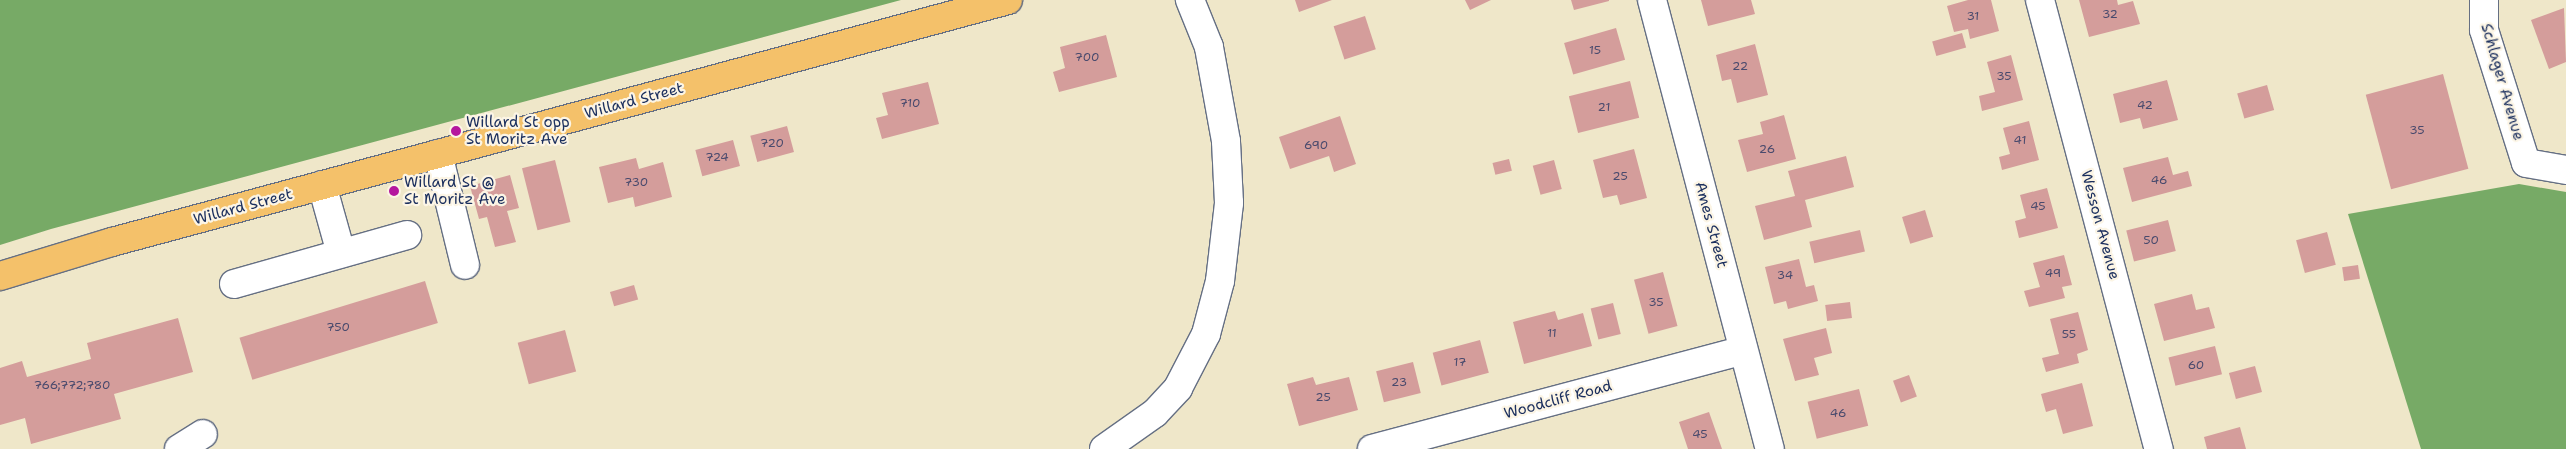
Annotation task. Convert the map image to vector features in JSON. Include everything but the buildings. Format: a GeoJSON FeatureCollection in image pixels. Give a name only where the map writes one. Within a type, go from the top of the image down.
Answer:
{"type":"FeatureCollection","features":[{"type":"Feature","properties":{"kind":"main road","name":"Willard Street"},"geometry":{"type":"LineString","coordinates":[[0,276],[322,185],[1008,0]]}},
{"type":"Feature","properties":{"kind":"street"},"geometry":{"type":"LineString","coordinates":[[1104,449],[1155,412],[1178,388],[1206,334],[1220,281],[1229,203],[1226,141],[1209,47],[1190,0]]}},
{"type":"Feature","properties":{"kind":"street","name":"Ames Street"},"geometry":{"type":"LineString","coordinates":[[1652,0],[1770,449]]}},
{"type":"Feature","properties":{"kind":"street","name":"Wesson Avenue"},"geometry":{"type":"LineString","coordinates":[[2040,0],[2159,449]]}},
{"type":"Feature","properties":{"kind":"street","name":"Schlager Avenue"},"geometry":{"type":"LineString","coordinates":[[2484,0],[2484,30],[2526,163],[2566,170]]}},
{"type":"Feature","properties":{"kind":"street"},"geometry":{"type":"LineString","coordinates":[[438,154],[465,264]]}},
{"type":"Feature","properties":{"kind":"street"},"geometry":{"type":"LineString","coordinates":[[322,185],[342,254]]}},
{"type":"Feature","properties":{"kind":"street"},"geometry":{"type":"LineString","coordinates":[[234,284],[407,235]]}},
{"type":"Feature","properties":{"kind":"street","name":"Woodcliff Road"},"geometry":{"type":"LineString","coordinates":[[1372,449],[1744,350]]}},
{"type":"Feature","properties":{"kind":"street"},"geometry":{"type":"LineString","coordinates":[[179,449],[203,434]]}},
{"type":"Feature","properties":{"kind":"green space"},"geometry":{"type":"Polygon","coordinates":[[[0,0],[901,0],[51,229],[0,245],[0,0]]]}},
{"type":"Feature","properties":{"kind":"green space"},"geometry":{"type":"Polygon","coordinates":[[[2519,184],[2566,192],[2566,449],[2421,449],[2348,214],[2519,184]]]}},
{"type":"Feature","properties":{"kind":"place","name":"Willard St opp St Moritz Ave"},"geometry":{"type":"Point","coordinates":[456,131]}},
{"type":"Feature","properties":{"kind":"place","name":"Willard St @ St Moritz Ave"},"geometry":{"type":"Point","coordinates":[394,191]}}]}
